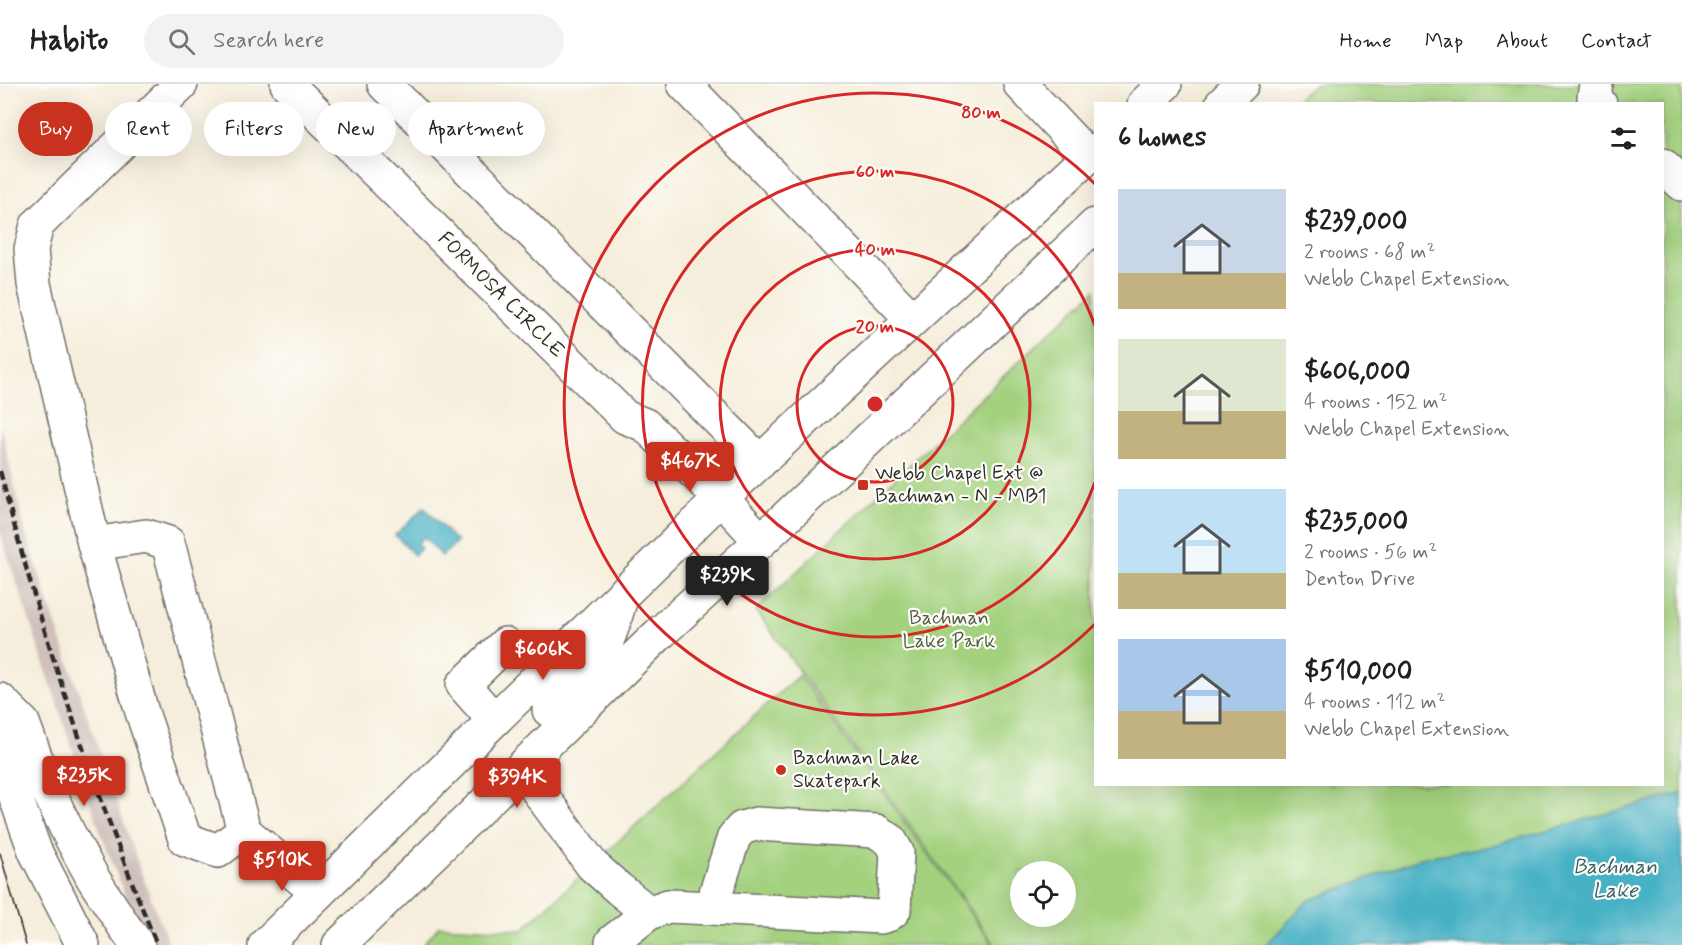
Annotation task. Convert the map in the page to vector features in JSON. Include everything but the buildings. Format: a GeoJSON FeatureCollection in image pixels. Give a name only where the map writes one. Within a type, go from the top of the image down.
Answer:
{"type":"FeatureCollection","features":[{"type":"Feature","properties":{"kind":"main road"},"geometry":{"type":"LineString","coordinates":[[181,84],[36,225],[31,249],[34,284],[94,544],[142,712],[185,839],[218,851],[244,831]]}},
{"type":"Feature","properties":{"kind":"main road","name":"FORMOSA CIRCLE"},"geometry":{"type":"LineString","coordinates":[[287,84],[625,417],[645,425],[721,498],[761,541]]}},
{"type":"Feature","properties":{"kind":"main road"},"geometry":{"type":"LineString","coordinates":[[384,84],[759,462]]}},
{"type":"Feature","properties":{"kind":"main road"},"geometry":{"type":"LineString","coordinates":[[684,84],[912,319]]}},
{"type":"Feature","properties":{"kind":"main road"},"geometry":{"type":"LineString","coordinates":[[265,945],[721,498],[912,319],[1093,157],[1020,84]]}},
{"type":"Feature","properties":{"kind":"main road"},"geometry":{"type":"LineString","coordinates":[[1146,102],[1165,84]]}},
{"type":"Feature","properties":{"kind":"main road"},"geometry":{"type":"LineString","coordinates":[[1224,102],[1242,84]]}},
{"type":"Feature","properties":{"kind":"main road"},"geometry":{"type":"LineString","coordinates":[[1664,167],[1682,184]]}},
{"type":"Feature","properties":{"kind":"main road"},"geometry":{"type":"LineString","coordinates":[[339,945],[658,635],[761,541],[1094,226]]}},
{"type":"Feature","properties":{"kind":"main road"},"geometry":{"type":"LineString","coordinates":[[94,544],[146,536],[168,543],[244,831],[318,893]]}},
{"type":"Feature","properties":{"kind":"main road"},"geometry":{"type":"LineString","coordinates":[[622,595],[607,642],[598,656],[573,687],[522,737],[519,750],[524,767],[538,791],[592,865],[649,913]]}},
{"type":"Feature","properties":{"kind":"main road"},"geometry":{"type":"LineString","coordinates":[[494,720],[463,685],[506,644]]}},
{"type":"Feature","properties":{"kind":"main road"},"geometry":{"type":"LineString","coordinates":[[0,700],[23,723],[46,786],[69,834],[94,880],[138,945]]}},
{"type":"Feature","properties":{"kind":"main road"},"geometry":{"type":"LineString","coordinates":[[0,732],[11,783],[35,851],[83,945]]}},
{"type":"Feature","properties":{"kind":"main road"},"geometry":{"type":"LineString","coordinates":[[612,942],[649,913],[668,906],[881,917],[888,915],[894,910],[897,852],[890,840],[876,831],[756,824],[742,828],[734,837],[711,908]]}},
{"type":"Feature","properties":{"kind":"shaded area"},"geometry":{"type":"Polygon","coordinates":[[[0,423],[25,531],[141,872],[169,945],[157,945],[146,935],[132,913],[101,834],[4,545],[0,531],[0,423]]]}},
{"type":"Feature","properties":{"kind":"green space","name":"Bachman Lake Park"},"geometry":{"type":"Polygon","coordinates":[[[1314,84],[1678,84],[1682,88],[1682,793],[1486,847],[1424,857],[1308,901],[1266,945],[995,945],[756,610],[1094,291],[1094,786],[1664,786],[1664,102],[1294,102],[1314,84]]]}},
{"type":"Feature","properties":{"kind":"green space","name":"Bachman Lake Skatepark"},"geometry":{"type":"Polygon","coordinates":[[[799,675],[993,945],[423,945],[439,926],[522,930],[799,675]]]}},
{"type":"Feature","properties":{"kind":"water"},"geometry":{"type":"Polygon","coordinates":[[[424,507],[457,542],[442,556],[424,537],[417,544],[421,549],[414,555],[395,535],[424,507]]]}},
{"type":"Feature","properties":{"kind":"water","name":"Bachman Lake"},"geometry":{"type":"Polygon","coordinates":[[[1682,793],[1682,945],[1266,945],[1308,901],[1424,857],[1486,847],[1682,793]]]}},
{"type":"Feature","properties":{"kind":"tram line"},"geometry":{"type":"LineString","coordinates":[[0,853],[26,945]]}},
{"type":"Feature","properties":{"kind":"railway"},"geometry":{"type":"LineString","coordinates":[[0,471],[33,591],[70,711],[90,770],[157,945]]}},
{"type":"Feature","properties":{"kind":"place","name":"Webb Chapel Ext @ Bachman - N - MB1"},"geometry":{"type":"Point","coordinates":[863,485]}},
{"type":"Feature","properties":{"kind":"place","name":"Bachman Lake Skatepark"},"geometry":{"type":"Point","coordinates":[781,770]}}]}
